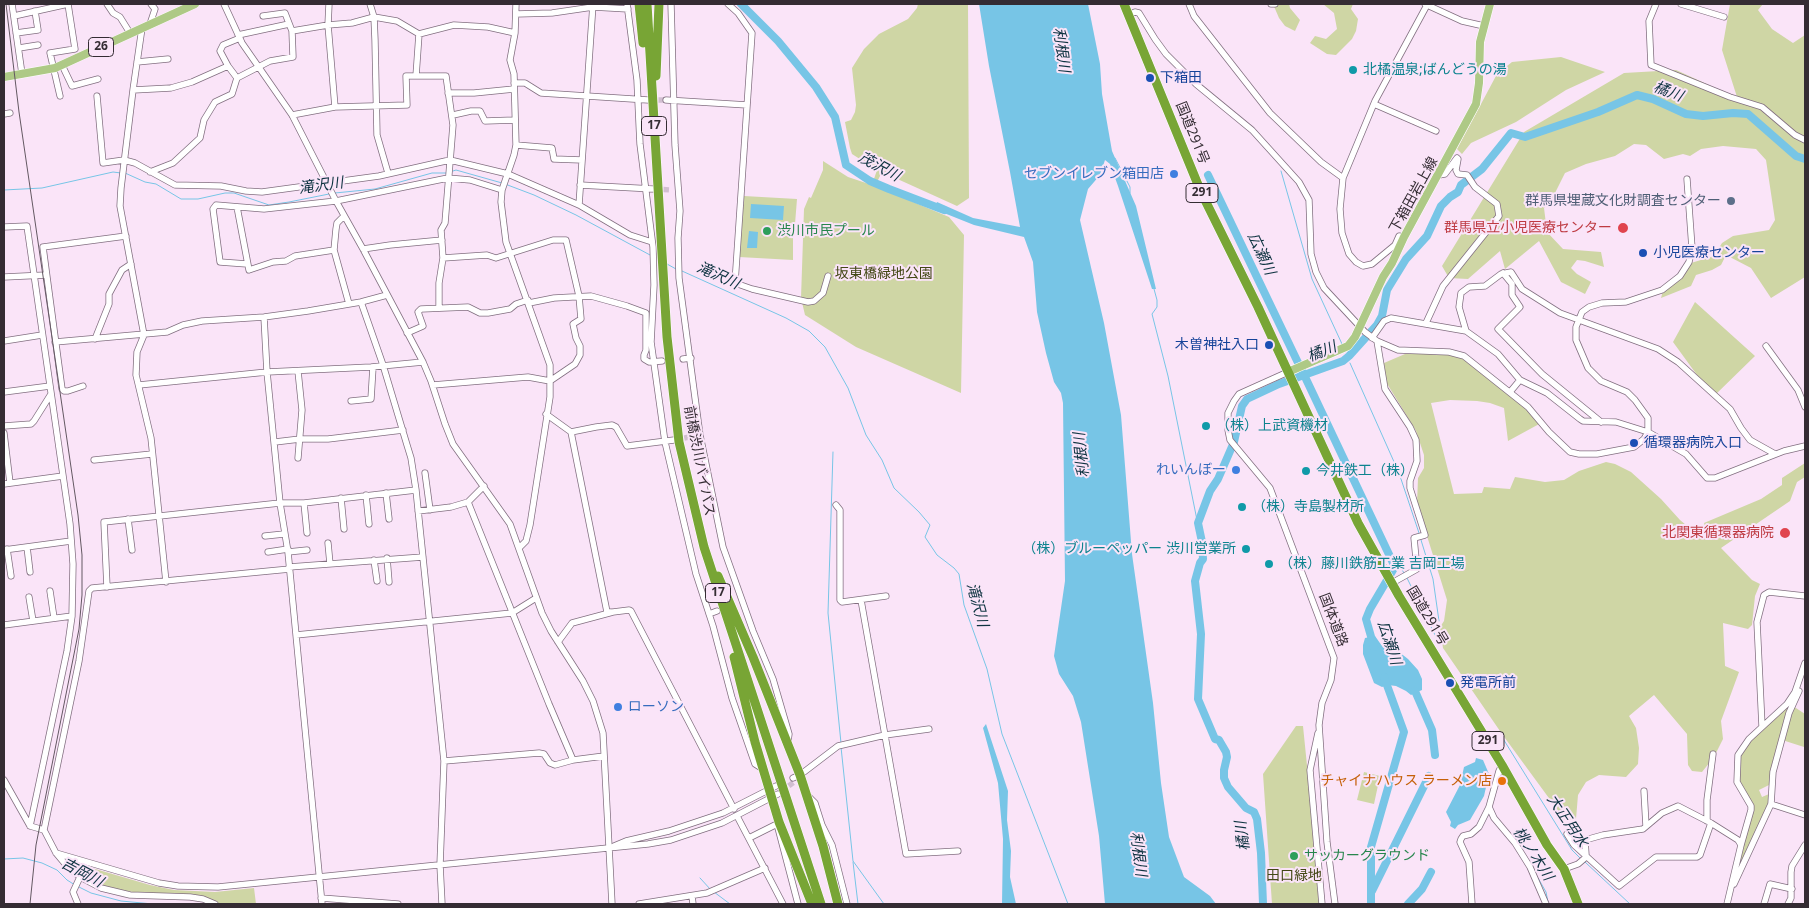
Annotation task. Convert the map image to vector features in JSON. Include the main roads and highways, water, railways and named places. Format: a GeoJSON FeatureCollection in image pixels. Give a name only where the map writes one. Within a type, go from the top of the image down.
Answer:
{"type":"FeatureCollection","features":[{"type":"Feature","properties":{"kind":"highway","name":"17"},"geometry":{"type":"LineString","coordinates":[[639,4],[646,66],[651,82]]}},
{"type":"Feature","properties":{"kind":"highway","name":"前橋渋川バイパス"},"geometry":{"type":"LineString","coordinates":[[647,4],[654,118],[655,245],[663,271],[667,337],[679,442],[707,559],[821,904]]}},
{"type":"Feature","properties":{"kind":"highway","name":"17"},"geometry":{"type":"LineString","coordinates":[[654,118],[659,4]]}},
{"type":"Feature","properties":{"kind":"highway","name":"国道291号"},"geometry":{"type":"LineString","coordinates":[[1124,4],[1202,192],[1291,372],[1295,389],[1358,523],[1547,844],[1564,869],[1578,904]]}},
{"type":"Feature","properties":{"kind":"highway"},"geometry":{"type":"LineString","coordinates":[[697,520],[788,745],[796,778],[806,794],[838,904]]}},
{"type":"Feature","properties":{"kind":"highway"},"geometry":{"type":"LineString","coordinates":[[707,559],[709,576],[727,634],[763,769],[774,792],[778,823],[812,904]]}},
{"type":"Feature","properties":{"kind":"main road","name":"26"},"geometry":{"type":"LineString","coordinates":[[4,77],[62,65],[195,4]]}},
{"type":"Feature","properties":{"kind":"main road","name":"下箱田岩上線"},"geometry":{"type":"LineString","coordinates":[[1291,372],[1348,346],[1363,329],[1383,277],[1476,104],[1479,83],[1480,42],[1490,4]]}},
{"type":"Feature","properties":{"kind":"water","name":"利根川"},"geometry":{"type":"Polygon","coordinates":[[[979,4],[1088,4],[1100,64],[1102,94],[1112,151],[1136,206],[1156,289],[1152,289],[1110,164],[1105,160],[1100,175],[1088,189],[1080,220],[1104,323],[1121,415],[1132,554],[1153,703],[1161,783],[1169,837],[1184,877],[1210,896],[1216,904],[1105,904],[1099,836],[1081,722],[1073,696],[1059,674],[1054,656],[1065,581],[1063,403],[1061,393],[1054,382],[1037,312],[1033,262],[1024,237],[974,225],[934,209],[937,202],[973,218],[1020,227],[979,4]]]}},
{"type":"Feature","properties":{"kind":"water"},"geometry":{"type":"Polygon","coordinates":[[[751,204],[784,206],[783,220],[750,218],[751,204]]]}},
{"type":"Feature","properties":{"kind":"water"},"geometry":{"type":"Polygon","coordinates":[[[749,231],[758,232],[757,248],[747,248],[749,231]]]}},
{"type":"Feature","properties":{"kind":"water"},"geometry":{"type":"Polygon","coordinates":[[[1375,636],[1382,646],[1394,648],[1418,670],[1422,679],[1422,690],[1411,695],[1396,686],[1388,685],[1382,687],[1374,683],[1363,654],[1363,645],[1365,638],[1375,636]]]}},
{"type":"Feature","properties":{"kind":"water"},"geometry":{"type":"Polygon","coordinates":[[[986,724],[1008,791],[1007,820],[1011,851],[1010,877],[1016,904],[1002,904],[1003,839],[998,783],[983,728],[986,724]]]}},
{"type":"Feature","properties":{"kind":"water"},"geometry":{"type":"Polygon","coordinates":[[[1476,758],[1483,760],[1489,774],[1484,796],[1470,820],[1458,825],[1455,829],[1450,826],[1451,822],[1446,812],[1460,785],[1464,767],[1475,762],[1476,758]]]}},
{"type":"Feature","properties":{"kind":"waterway","name":"茂沢川"},"geometry":{"type":"LineString","coordinates":[[741,4],[778,41],[816,87],[835,117],[846,165],[870,181],[944,210]]}},
{"type":"Feature","properties":{"kind":"waterway","name":"橘川"},"geometry":{"type":"LineString","coordinates":[[1263,904],[1261,853],[1257,819],[1254,812],[1246,808],[1228,787],[1224,778],[1226,752],[1219,740],[1215,739],[1198,699],[1201,634],[1195,581],[1203,559],[1198,523],[1210,491],[1218,479],[1234,442],[1242,406],[1247,399],[1279,384],[1343,361],[1349,356],[1377,325],[1382,316],[1387,290],[1406,259],[1427,236],[1441,206],[1458,192],[1461,185],[1482,169],[1511,133],[1525,137],[1598,112],[1637,95],[1653,99],[1686,114],[1703,116],[1733,113],[1748,114],[1796,156],[1805,159]]}},
{"type":"Feature","properties":{"kind":"waterway"},"geometry":{"type":"LineString","coordinates":[[1115,158],[1130,187],[1130,193]]}},
{"type":"Feature","properties":{"kind":"waterway","name":"滝沢川"},"geometry":{"type":"LineString","coordinates":[[453,171],[456,170],[502,183]]}},
{"type":"Feature","properties":{"kind":"waterway"},"geometry":{"type":"LineString","coordinates":[[1281,171],[1312,279],[1342,344]]}},
{"type":"Feature","properties":{"kind":"waterway","name":"滝沢川"},"geometry":{"type":"LineString","coordinates":[[4,190],[42,188],[113,172],[121,173]]}},
{"type":"Feature","properties":{"kind":"waterway","name":"滝沢川"},"geometry":{"type":"LineString","coordinates":[[125,173],[145,182],[156,184],[181,199],[198,199],[234,193],[269,205],[329,194]]}},
{"type":"Feature","properties":{"kind":"waterway","name":"滝沢川"},"geometry":{"type":"LineString","coordinates":[[335,193],[375,189],[432,173],[446,173]]}},
{"type":"Feature","properties":{"kind":"waterway","name":"広瀬川"},"geometry":{"type":"LineString","coordinates":[[1208,175],[1302,371]]}},
{"type":"Feature","properties":{"kind":"waterway","name":"滝沢川"},"geometry":{"type":"LineString","coordinates":[[505,184],[534,195],[576,215],[650,255]]}},
{"type":"Feature","properties":{"kind":"waterway","name":"滝沢川"},"geometry":{"type":"LineString","coordinates":[[667,264],[676,269]]}},
{"type":"Feature","properties":{"kind":"waterway","name":"滝沢川"},"geometry":{"type":"LineString","coordinates":[[682,271],[786,318],[809,331],[825,347],[848,388],[866,435],[882,460],[894,488],[930,525],[925,537],[937,555],[959,574],[964,605],[987,669],[1002,734],[1068,904]]}},
{"type":"Feature","properties":{"kind":"waterway"},"geometry":{"type":"LineString","coordinates":[[1154,289],[1157,307],[1152,314],[1168,376],[1198,525]]}},
{"type":"Feature","properties":{"kind":"waterway"},"geometry":{"type":"LineString","coordinates":[[1350,363],[1399,473],[1419,533]]}},
{"type":"Feature","properties":{"kind":"waterway","name":"広瀬川"},"geometry":{"type":"LineString","coordinates":[[1306,379],[1394,565],[1366,619],[1374,647]]}},
{"type":"Feature","properties":{"kind":"waterway"},"geometry":{"type":"LineString","coordinates":[[833,452],[828,613],[841,743]]}},
{"type":"Feature","properties":{"kind":"waterway"},"geometry":{"type":"LineString","coordinates":[[1421,540],[1433,579],[1439,621]]}},
{"type":"Feature","properties":{"kind":"waterway","name":"大正用水"},"geometry":{"type":"LineString","coordinates":[[1394,565],[1399,565],[1404,573]]}},
{"type":"Feature","properties":{"kind":"waterway","name":"大正用水"},"geometry":{"type":"LineString","coordinates":[[1407,578],[1435,635]]}},
{"type":"Feature","properties":{"kind":"waterway","name":"広瀬川"},"geometry":{"type":"LineString","coordinates":[[1371,904],[1371,847],[1404,732],[1384,677]]}},
{"type":"Feature","properties":{"kind":"waterway"},"geometry":{"type":"LineString","coordinates":[[1415,691],[1432,730],[1435,755]]}},
{"type":"Feature","properties":{"kind":"waterway","name":"大正用水"},"geometry":{"type":"LineString","coordinates":[[1502,737],[1572,850],[1580,858]]}},
{"type":"Feature","properties":{"kind":"waterway"},"geometry":{"type":"LineString","coordinates":[[841,747],[853,861],[884,904]]}},
{"type":"Feature","properties":{"kind":"waterway"},"geometry":{"type":"LineString","coordinates":[[1372,891],[1429,776]]}},
{"type":"Feature","properties":{"kind":"waterway","name":"吉岡川"},"geometry":{"type":"LineString","coordinates":[[4,859],[23,858],[42,863],[57,870],[75,885]]}},
{"type":"Feature","properties":{"kind":"waterway"},"geometry":{"type":"LineString","coordinates":[[853,862],[858,904]]}},
{"type":"Feature","properties":{"kind":"waterway","name":"大正用水"},"geometry":{"type":"LineString","coordinates":[[1585,862],[1630,904]]}},
{"type":"Feature","properties":{"kind":"waterway"},"geometry":{"type":"LineString","coordinates":[[1408,904],[1422,889],[1431,872]]}},
{"type":"Feature","properties":{"kind":"waterway"},"geometry":{"type":"LineString","coordinates":[[700,878],[711,890]]}},
{"type":"Feature","properties":{"kind":"waterway","name":"桃ノ木川"},"geometry":{"type":"LineString","coordinates":[[1538,878],[1546,892],[1548,902]]}},
{"type":"Feature","properties":{"kind":"waterway","name":"吉岡川"},"geometry":{"type":"LineString","coordinates":[[79,887],[91,893],[121,901],[153,904]]}},
{"type":"Feature","properties":{"kind":"waterway"},"geometry":{"type":"LineString","coordinates":[[714,892],[730,904]]}},
{"type":"Feature","properties":{"kind":"tunnel"},"geometry":{"type":"LineString","coordinates":[[650,100],[666,100]]}},
{"type":"Feature","properties":{"kind":"tunnel"},"geometry":{"type":"LineString","coordinates":[[655,189],[671,190]]}},
{"type":"Feature","properties":{"kind":"tunnel"},"geometry":{"type":"LineString","coordinates":[[676,440],[693,436]]}},
{"type":"Feature","properties":{"kind":"tunnel"},"geometry":{"type":"LineString","coordinates":[[782,791],[794,782]]}},
{"type":"Feature","properties":{"kind":"railway"},"geometry":{"type":"LineString","coordinates":[[6,4],[19,112],[78,515],[82,555],[82,595],[79,629],[36,845],[30,904]]}},
{"type":"Feature","properties":{"kind":"place","name":"北橘温泉;ばんどうの湯"},"geometry":{"type":"Point","coordinates":[1353,70]}},
{"type":"Feature","properties":{"kind":"place","name":"下箱田"},"geometry":{"type":"Point","coordinates":[1150,78]}},
{"type":"Feature","properties":{"kind":"place","name":"セブンイレブン箱田店"},"geometry":{"type":"Point","coordinates":[1174,174]}},
{"type":"Feature","properties":{"kind":"place","name":"群馬県埋蔵文化財調査センター"},"geometry":{"type":"Point","coordinates":[1731,201]}},
{"type":"Feature","properties":{"kind":"place","name":"群馬県立小児医療センター"},"geometry":{"type":"Point","coordinates":[1623,228]}},
{"type":"Feature","properties":{"kind":"place","name":"渋川市民プール"},"geometry":{"type":"Point","coordinates":[767,231]}},
{"type":"Feature","properties":{"kind":"place","name":"小児医療センター"},"geometry":{"type":"Point","coordinates":[1643,253]}},
{"type":"Feature","properties":{"kind":"place","name":"木曽神社入口"},"geometry":{"type":"Point","coordinates":[1269,345]}},
{"type":"Feature","properties":{"kind":"place","name":"（株）上武資機材"},"geometry":{"type":"Point","coordinates":[1206,426]}},
{"type":"Feature","properties":{"kind":"place","name":"循環器病院入口"},"geometry":{"type":"Point","coordinates":[1634,443]}},
{"type":"Feature","properties":{"kind":"place","name":"れいんぼー"},"geometry":{"type":"Point","coordinates":[1236,470]}},
{"type":"Feature","properties":{"kind":"place","name":"今井鉄工（株）"},"geometry":{"type":"Point","coordinates":[1306,471]}},
{"type":"Feature","properties":{"kind":"place","name":"（株）寺島製材所"},"geometry":{"type":"Point","coordinates":[1242,507]}},
{"type":"Feature","properties":{"kind":"place","name":"北関東循環器病院"},"geometry":{"type":"Point","coordinates":[1785,533]}},
{"type":"Feature","properties":{"kind":"place","name":"（株）ブルーペッパー 渋川営業所"},"geometry":{"type":"Point","coordinates":[1246,549]}},
{"type":"Feature","properties":{"kind":"place","name":"（株）藤川鉄筋工業 吉岡工場"},"geometry":{"type":"Point","coordinates":[1269,564]}},
{"type":"Feature","properties":{"kind":"place","name":"発電所前"},"geometry":{"type":"Point","coordinates":[1450,683]}},
{"type":"Feature","properties":{"kind":"place","name":"ローソン"},"geometry":{"type":"Point","coordinates":[618,707]}},
{"type":"Feature","properties":{"kind":"place","name":"チャイナハウス ラーメン店"},"geometry":{"type":"Point","coordinates":[1502,781]}},
{"type":"Feature","properties":{"kind":"place","name":"サッカーグラウンド"},"geometry":{"type":"Point","coordinates":[1294,856]}},
{"type":"Feature","properties":{"kind":"park label","name":"坂東橋緑地公園"},"geometry":{"type":"Point","coordinates":[884,274]}},
{"type":"Feature","properties":{"kind":"park label","name":"田口緑地"},"geometry":{"type":"Point","coordinates":[1294,876]}}]}
